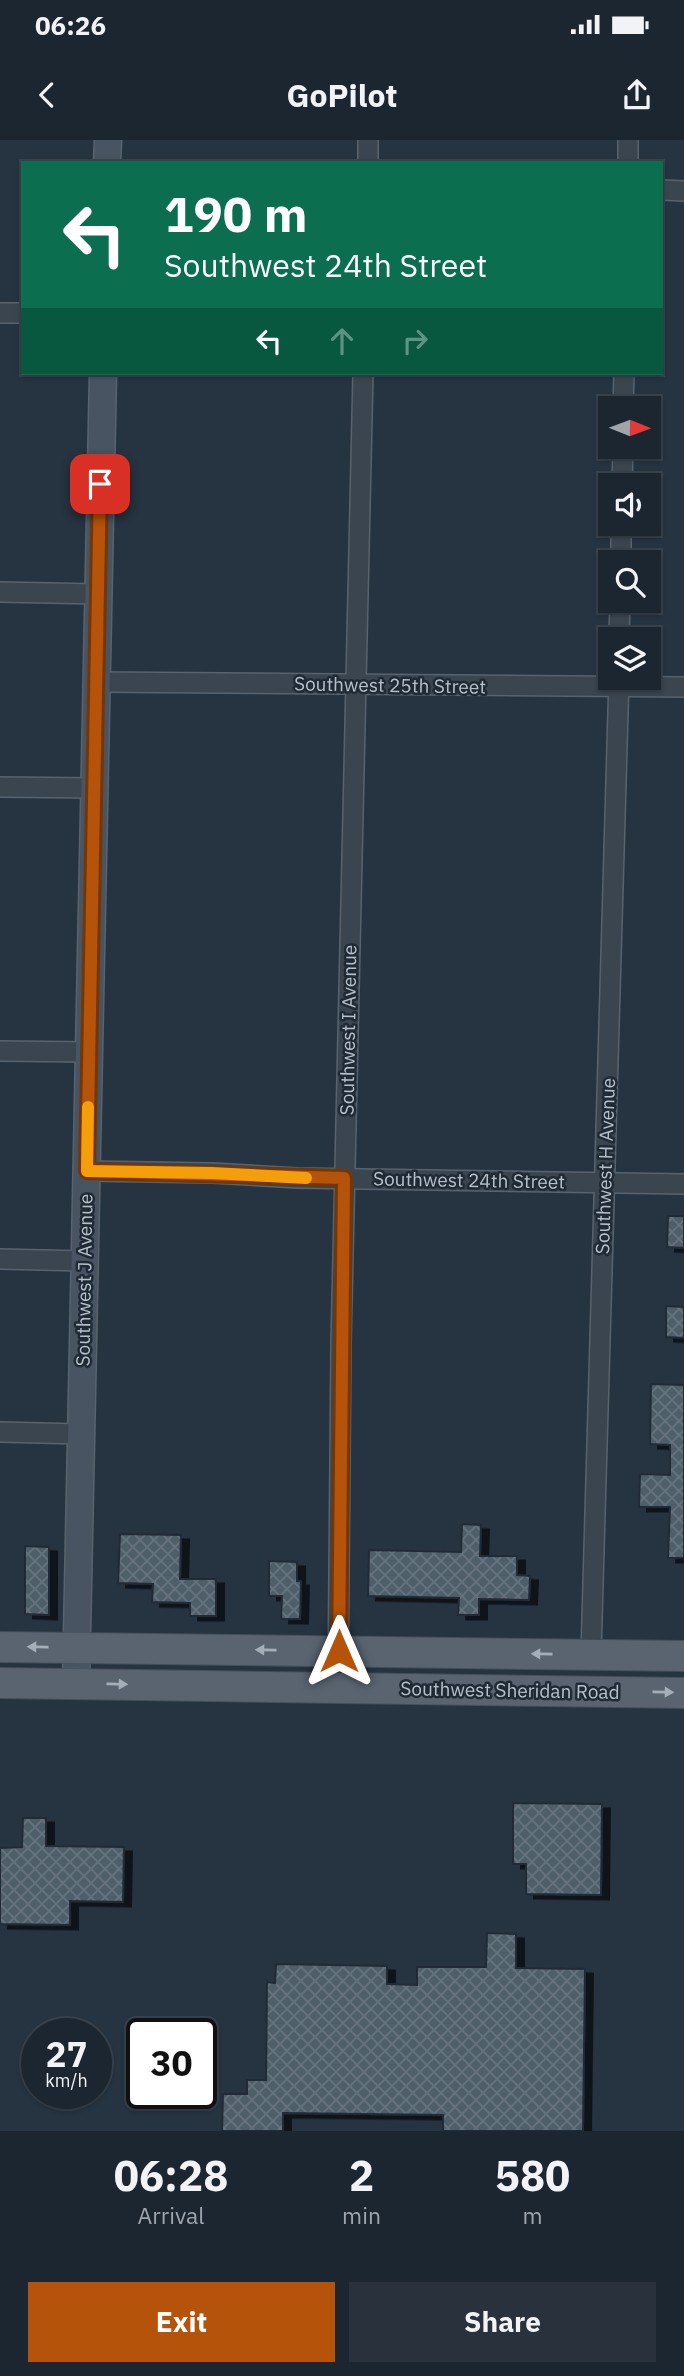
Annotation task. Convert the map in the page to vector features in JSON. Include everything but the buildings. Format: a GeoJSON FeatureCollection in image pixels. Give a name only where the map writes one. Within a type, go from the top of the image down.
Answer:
{"type":"FeatureCollection","features":[{"type":"Feature","properties":{"kind":"main road","name":"Southwest Sheridan Road"},"geometry":{"type":"LineString","coordinates":[[0,1647],[684,1656]]}},
{"type":"Feature","properties":{"kind":"main road","name":"Southwest Sheridan Road"},"geometry":{"type":"LineString","coordinates":[[0,1683],[684,1693]]}},
{"type":"Feature","properties":{"kind":"street"},"geometry":{"type":"LineString","coordinates":[[107,161],[108,140]]}},
{"type":"Feature","properties":{"kind":"street"},"geometry":{"type":"LineString","coordinates":[[368,140],[368,161]]}},
{"type":"Feature","properties":{"kind":"street"},"geometry":{"type":"LineString","coordinates":[[628,140],[628,161]]}},
{"type":"Feature","properties":{"kind":"street"},"geometry":{"type":"LineString","coordinates":[[663,190],[684,191]]}},
{"type":"Feature","properties":{"kind":"street"},"geometry":{"type":"LineString","coordinates":[[0,313],[21,313]]}},
{"type":"Feature","properties":{"kind":"street","name":"Southwest J Avenue"},"geometry":{"type":"LineString","coordinates":[[76,1683],[103,375]]}},
{"type":"Feature","properties":{"kind":"street","name":"Southwest I Avenue"},"geometry":{"type":"LineString","coordinates":[[338,1688],[344,1178],[363,375]]}},
{"type":"Feature","properties":{"kind":"street"},"geometry":{"type":"LineString","coordinates":[[623,396],[624,375]]}},
{"type":"Feature","properties":{"kind":"street"},"geometry":{"type":"LineString","coordinates":[[0,592],[98,594]]}},
{"type":"Feature","properties":{"kind":"street","name":"Southwest 25th Street"},"geometry":{"type":"LineString","coordinates":[[96,682],[598,682]]}},
{"type":"Feature","properties":{"kind":"street","name":"Southwest 25th Street"},"geometry":{"type":"LineString","coordinates":[[661,685],[684,687]]}},
{"type":"Feature","properties":{"kind":"street","name":"Southwest H Avenue"},"geometry":{"type":"LineString","coordinates":[[591,1654],[619,690]]}},
{"type":"Feature","properties":{"kind":"street"},"geometry":{"type":"LineString","coordinates":[[0,787],[94,788]]}},
{"type":"Feature","properties":{"kind":"street"},"geometry":{"type":"LineString","coordinates":[[0,1051],[89,1052]]}},
{"type":"Feature","properties":{"kind":"street","name":"Southwest 24th Street"},"geometry":{"type":"LineString","coordinates":[[87,1171],[684,1184]]}},
{"type":"Feature","properties":{"kind":"street"},"geometry":{"type":"LineString","coordinates":[[0,1259],[85,1261]]}},
{"type":"Feature","properties":{"kind":"street"},"geometry":{"type":"LineString","coordinates":[[0,1432],[81,1434]]}},
{"type":"Feature","properties":{"kind":"slow traffic"},"geometry":{"type":"LineString","coordinates":[[88,1107],[87,1171],[306,1178]]}},
{"type":"Feature","properties":{"kind":"route"},"geometry":{"type":"LineString","coordinates":[[100,484],[87,1171],[344,1178],[339,1651]]}}]}
